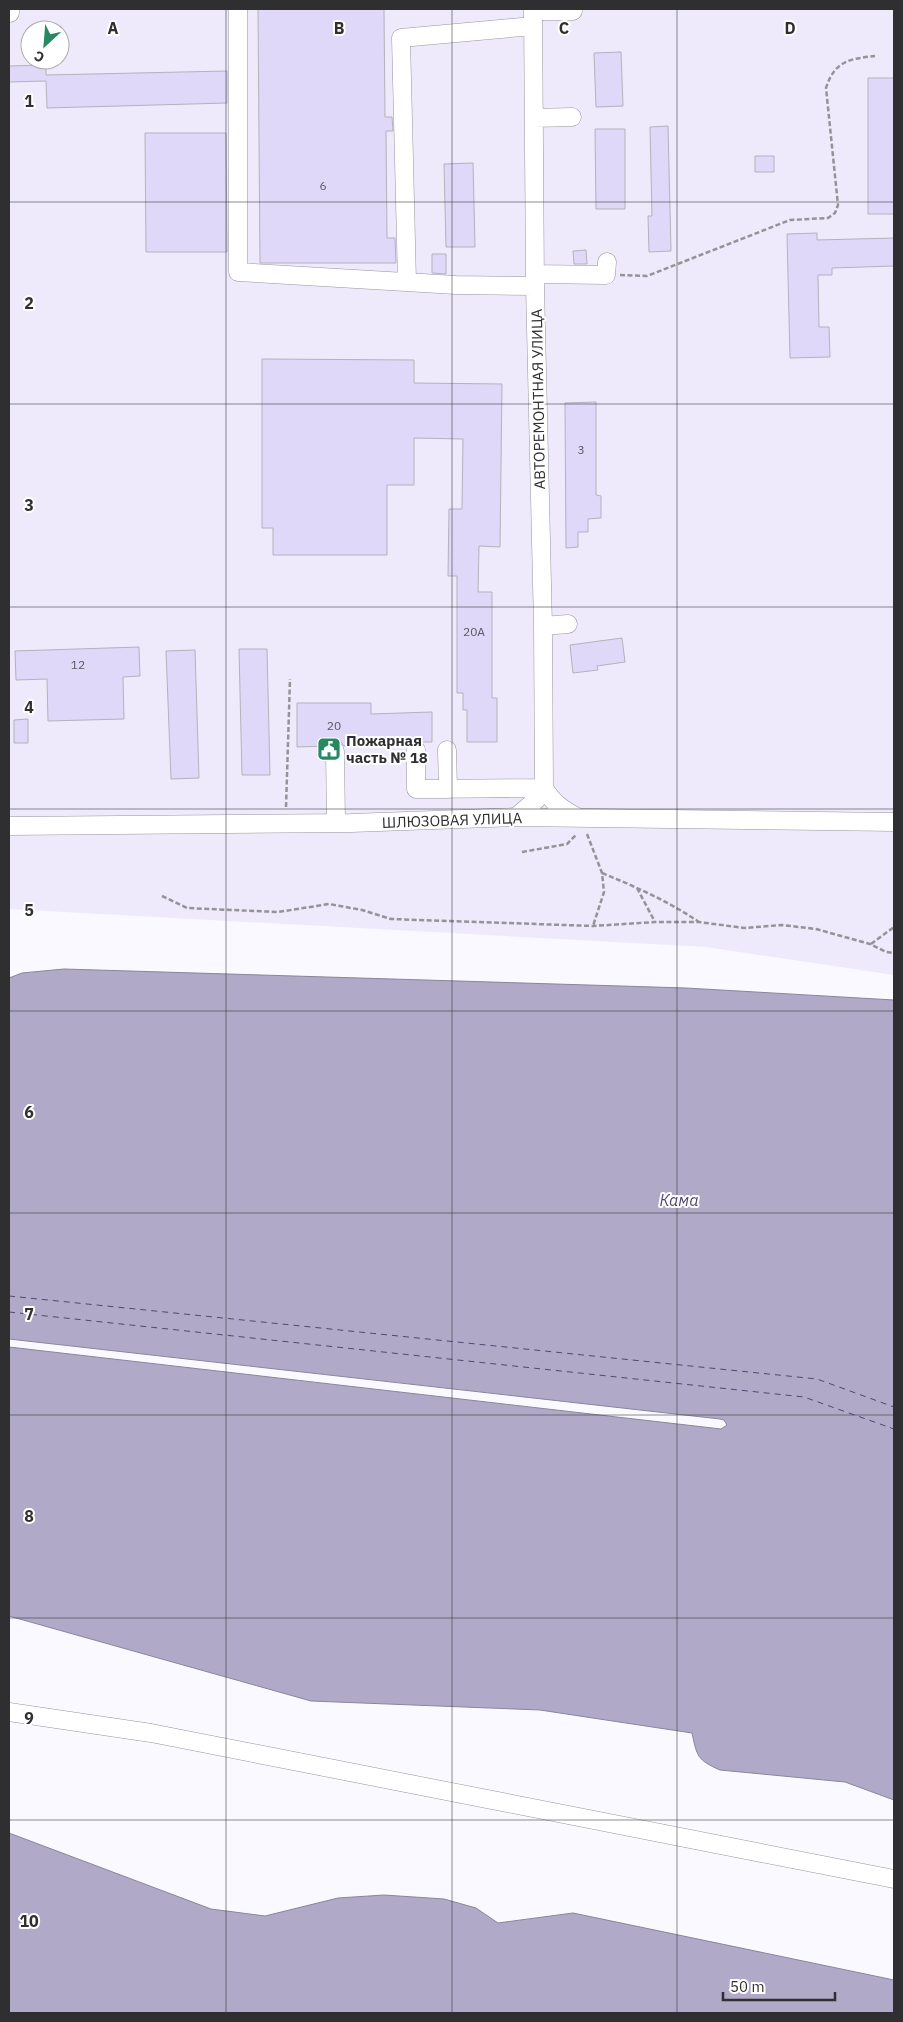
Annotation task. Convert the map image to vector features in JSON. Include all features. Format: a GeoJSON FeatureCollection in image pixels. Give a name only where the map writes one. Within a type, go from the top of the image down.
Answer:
{"type":"FeatureCollection","features":[{"type":"Feature","properties":{"kind":"street"},"geometry":{"type":"LineString","coordinates":[[238,9],[238,272],[456,285],[535,280],[607,269]]}},
{"type":"Feature","properties":{"kind":"street"},"geometry":{"type":"LineString","coordinates":[[407,282],[401,38],[533,15],[573,11]]}},
{"type":"Feature","properties":{"kind":"street","name":"АВТОРЕМОНТНАЯ УЛИЦА"},"geometry":{"type":"LineString","coordinates":[[533,15],[535,280],[543,626],[544,788]]}},
{"type":"Feature","properties":{"kind":"street"},"geometry":{"type":"LineString","coordinates":[[535,118],[572,117]]}},
{"type":"Feature","properties":{"kind":"street"},"geometry":{"type":"LineString","coordinates":[[543,626],[568,624]]}},
{"type":"Feature","properties":{"kind":"street"},"geometry":{"type":"LineString","coordinates":[[416,750],[416,789],[544,788]]}},
{"type":"Feature","properties":{"kind":"street"},"geometry":{"type":"LineString","coordinates":[[447,750],[448,789]]}},
{"type":"Feature","properties":{"kind":"street"},"geometry":{"type":"LineString","coordinates":[[335,751],[336,823]]}},
{"type":"Feature","properties":{"kind":"street"},"geometry":{"type":"LineString","coordinates":[[516,817],[537,799],[544,788]]}},
{"type":"Feature","properties":{"kind":"street"},"geometry":{"type":"LineString","coordinates":[[544,788],[551,800],[559,808],[581,822]]}},
{"type":"Feature","properties":{"kind":"street","name":"ШЛЮЗОВАЯ УЛИЦА"},"geometry":{"type":"LineString","coordinates":[[9,826],[336,823],[516,817],[581,822],[894,822]]}},
{"type":"Feature","properties":{"kind":"street"},"geometry":{"type":"LineString","coordinates":[[9,1712],[152,1733],[894,1879]]}},
{"type":"Feature","properties":{"kind":"path"},"geometry":{"type":"LineString","coordinates":[[607,269],[647,276],[790,220],[828,218],[835,213],[838,205],[826,88],[830,75],[839,65],[851,58],[875,56]]}},
{"type":"Feature","properties":{"kind":"path"},"geometry":{"type":"LineString","coordinates":[[286,807],[290,680]]}},
{"type":"Feature","properties":{"kind":"path"},"geometry":{"type":"LineString","coordinates":[[522,852],[567,844],[581,822]]}},
{"type":"Feature","properties":{"kind":"path"},"geometry":{"type":"LineString","coordinates":[[581,822],[602,873],[604,892],[593,926]]}},
{"type":"Feature","properties":{"kind":"path"},"geometry":{"type":"LineString","coordinates":[[602,873],[673,905],[699,922]]}},
{"type":"Feature","properties":{"kind":"path"},"geometry":{"type":"LineString","coordinates":[[636,887],[655,922]]}},
{"type":"Feature","properties":{"kind":"path"},"geometry":{"type":"LineString","coordinates":[[162,896],[188,908],[278,912],[329,904],[362,910],[392,919],[593,926],[655,922],[699,922],[744,928],[782,925],[816,928],[894,953]]}},
{"type":"Feature","properties":{"kind":"path"},"geometry":{"type":"LineString","coordinates":[[870,944],[894,927]]}},
{"type":"Feature","properties":{"kind":"shaded area"},"geometry":{"type":"Polygon","coordinates":[[[9,9],[894,9],[894,975],[706,947],[9,909],[9,9]]]}},
{"type":"Feature","properties":{"kind":"water","name":"Кама"},"geometry":{"type":"Polygon","coordinates":[[[64,969],[686,988],[894,1000],[894,1800],[845,1782],[720,1770],[702,1760],[695,1747],[692,1733],[540,1710],[311,1701],[9,1616],[9,1347],[721,1429],[727,1425],[724,1420],[720,1419],[9,1339],[9,978],[22,973],[64,969]]]}},
{"type":"Feature","properties":{"kind":"water"},"geometry":{"type":"Polygon","coordinates":[[[9,1833],[211,1909],[265,1916],[338,1898],[384,1895],[444,1899],[476,1908],[498,1923],[573,1913],[894,1980],[894,2013],[9,2013],[9,1833]]]}},
{"type":"Feature","properties":{"kind":"building"},"geometry":{"type":"Polygon","coordinates":[[[258,9],[384,9],[385,117],[392,117],[393,131],[386,131],[387,238],[395,238],[396,263],[260,263],[258,9]]]}},
{"type":"Feature","properties":{"kind":"building"},"geometry":{"type":"Polygon","coordinates":[[[621,52],[623,106],[596,107],[594,53],[621,52]]]}},
{"type":"Feature","properties":{"kind":"building"},"geometry":{"type":"Polygon","coordinates":[[[9,66],[20,66],[20,70],[46,70],[46,75],[227,71],[227,103],[47,108],[46,81],[9,82],[9,66]]]}},
{"type":"Feature","properties":{"kind":"building"},"geometry":{"type":"Polygon","coordinates":[[[868,78],[894,78],[894,214],[868,214],[868,78]]]}},
{"type":"Feature","properties":{"kind":"building"},"geometry":{"type":"Polygon","coordinates":[[[668,126],[671,251],[649,252],[648,216],[652,216],[650,127],[668,126]]]}},
{"type":"Feature","properties":{"kind":"building"},"geometry":{"type":"Polygon","coordinates":[[[595,129],[625,129],[625,209],[596,209],[595,129]]]}},
{"type":"Feature","properties":{"kind":"building"},"geometry":{"type":"Polygon","coordinates":[[[145,133],[226,133],[227,252],[146,252],[145,133]]]}},
{"type":"Feature","properties":{"kind":"building"},"geometry":{"type":"Polygon","coordinates":[[[755,156],[774,156],[774,172],[755,172],[755,156]]]}},
{"type":"Feature","properties":{"kind":"building"},"geometry":{"type":"Polygon","coordinates":[[[473,163],[475,247],[446,247],[444,164],[473,163]]]}},
{"type":"Feature","properties":{"kind":"building"},"geometry":{"type":"Polygon","coordinates":[[[817,233],[817,240],[894,238],[894,266],[832,268],[832,275],[818,275],[819,327],[829,327],[830,357],[790,358],[787,234],[817,233]]]}},
{"type":"Feature","properties":{"kind":"building"},"geometry":{"type":"Polygon","coordinates":[[[586,250],[587,264],[574,264],[573,251],[586,250]]]}},
{"type":"Feature","properties":{"kind":"building"},"geometry":{"type":"Polygon","coordinates":[[[432,254],[446,254],[446,274],[432,273],[432,254]]]}},
{"type":"Feature","properties":{"kind":"building"},"geometry":{"type":"Polygon","coordinates":[[[262,359],[414,360],[414,383],[502,384],[500,547],[479,546],[478,592],[492,592],[492,698],[497,698],[497,742],[467,742],[467,710],[463,710],[463,693],[457,693],[457,576],[448,576],[449,509],[462,509],[463,439],[414,438],[414,485],[387,485],[387,555],[273,555],[273,528],[262,528],[262,359]]]}},
{"type":"Feature","properties":{"kind":"building"},"geometry":{"type":"Polygon","coordinates":[[[596,402],[596,495],[601,496],[601,518],[588,519],[588,532],[578,532],[578,547],[566,548],[565,403],[596,402]]]}},
{"type":"Feature","properties":{"kind":"building"},"geometry":{"type":"Polygon","coordinates":[[[622,638],[625,662],[597,666],[598,670],[573,673],[570,645],[622,638]]]}},
{"type":"Feature","properties":{"kind":"building"},"geometry":{"type":"Polygon","coordinates":[[[139,647],[140,676],[123,677],[124,719],[48,721],[47,679],[16,680],[15,651],[139,647]]]}},
{"type":"Feature","properties":{"kind":"building"},"geometry":{"type":"Polygon","coordinates":[[[239,649],[267,649],[270,775],[242,775],[239,649]]]}},
{"type":"Feature","properties":{"kind":"building"},"geometry":{"type":"Polygon","coordinates":[[[195,650],[199,778],[171,779],[166,651],[195,650]]]}},
{"type":"Feature","properties":{"kind":"building"},"geometry":{"type":"Polygon","coordinates":[[[297,703],[371,703],[371,714],[432,712],[432,742],[423,742],[416,739],[409,742],[344,746],[341,742],[334,740],[326,746],[297,747],[297,703]]]}},
{"type":"Feature","properties":{"kind":"building"},"geometry":{"type":"Polygon","coordinates":[[[28,719],[28,743],[14,743],[14,720],[28,719]]]}},
{"type":"Feature","properties":{"kind":"ferry route"},"geometry":{"type":"LineString","coordinates":[[9,1296],[817,1379],[894,1407]]}},
{"type":"Feature","properties":{"kind":"ferry route"},"geometry":{"type":"LineString","coordinates":[[9,1312],[804,1397],[894,1429]]}},
{"type":"Feature","properties":{"kind":"place","name":"Пожарная часть № 18"},"geometry":{"type":"Point","coordinates":[329,749]}}]}
